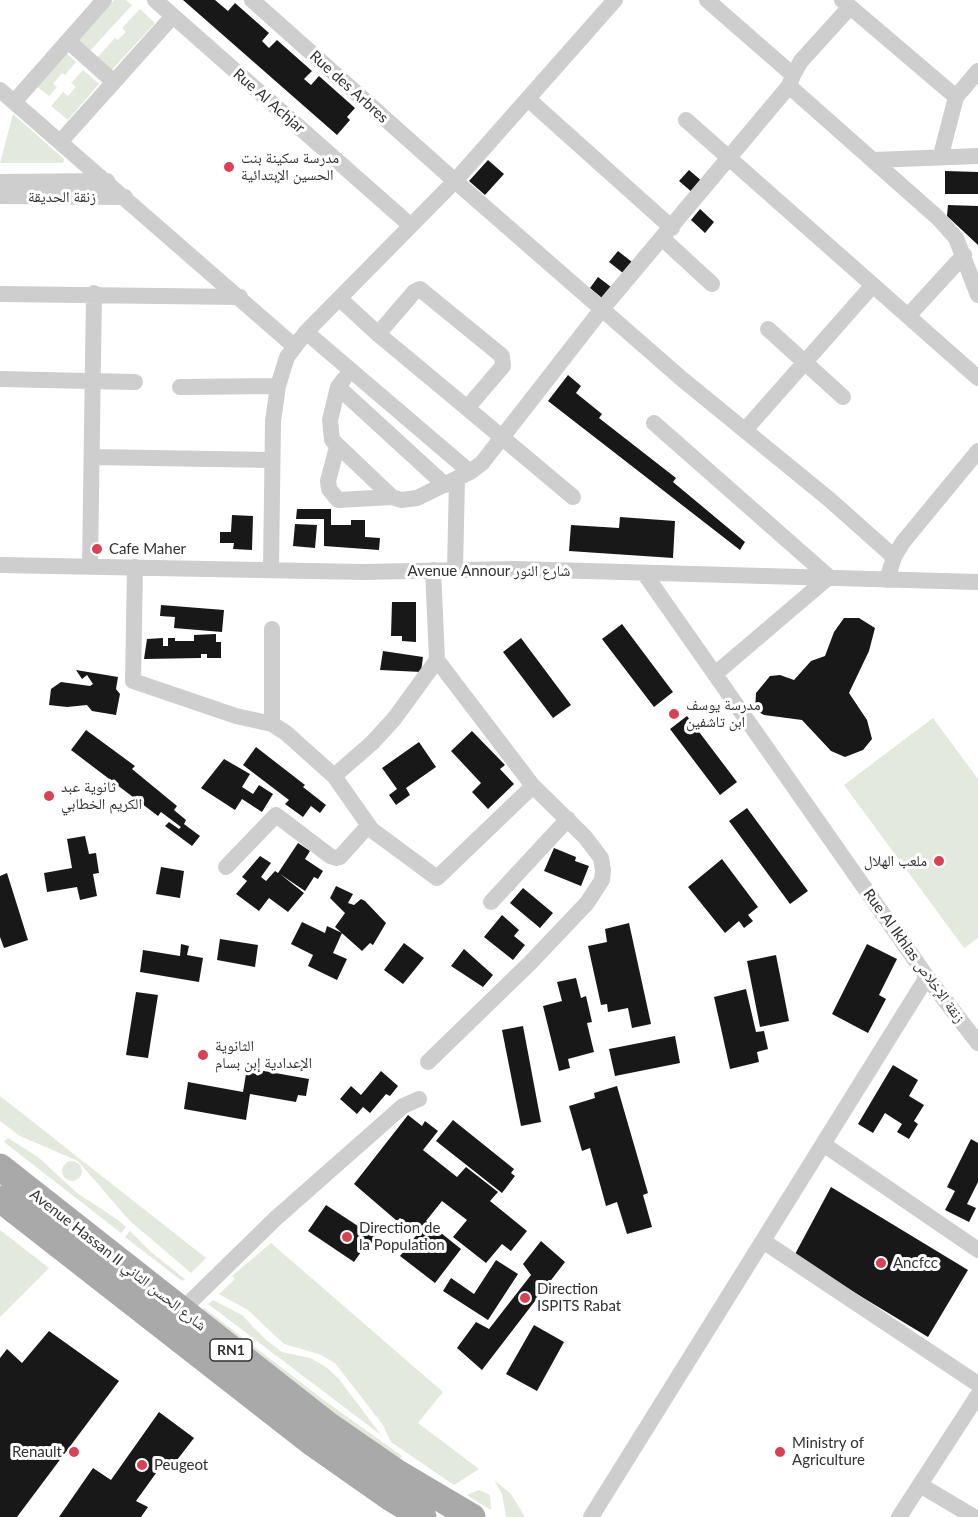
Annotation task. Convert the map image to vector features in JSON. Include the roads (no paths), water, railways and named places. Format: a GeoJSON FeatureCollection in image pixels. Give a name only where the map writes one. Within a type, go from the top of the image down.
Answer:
{"type":"FeatureCollection","features":[{"type":"Feature","properties":{"kind":"main road","name":"Avenue Hassan II شارع الحسن الثاني"},"geometry":{"type":"LineString","coordinates":[[0,1167],[328,1425],[396,1472],[472,1517]]}},
{"type":"Feature","properties":{"kind":"main road","name":"Avenue Hassan II شارع الحسن الثاني"},"geometry":{"type":"LineString","coordinates":[[0,1199],[314,1444],[391,1498],[423,1517]]}},
{"type":"Feature","properties":{"kind":"street"},"geometry":{"type":"LineString","coordinates":[[14,102],[104,0]]}},
{"type":"Feature","properties":{"kind":"street","name":"Rue Al Achjar"},"geometry":{"type":"LineString","coordinates":[[155,0],[410,225]]}},
{"type":"Feature","properties":{"kind":"street","name":"Rue des Arbres"},"geometry":{"type":"LineString","coordinates":[[252,0],[602,309],[830,500],[894,557]]}},
{"type":"Feature","properties":{"kind":"street"},"geometry":{"type":"LineString","coordinates":[[271,569],[272,460],[278,386],[287,357],[306,332],[410,225],[450,177],[528,99],[615,0]]}},
{"type":"Feature","properties":{"kind":"street"},"geometry":{"type":"LineString","coordinates":[[707,0],[873,160],[938,218],[956,238],[978,295]]}},
{"type":"Feature","properties":{"kind":"street"},"geometry":{"type":"LineString","coordinates":[[338,447],[328,481],[329,489],[338,500],[346,502],[392,498],[410,501],[457,479],[482,463],[602,309],[730,157],[791,80],[801,62],[846,4],[956,97]]}},
{"type":"Feature","properties":{"kind":"street"},"geometry":{"type":"LineString","coordinates":[[62,141],[173,16]]}},
{"type":"Feature","properties":{"kind":"street"},"geometry":{"type":"LineString","coordinates":[[68,41],[114,82]]}},
{"type":"Feature","properties":{"kind":"street"},"geometry":{"type":"LineString","coordinates":[[941,155],[956,97],[978,71]]}},
{"type":"Feature","properties":{"kind":"street"},"geometry":{"type":"LineString","coordinates":[[0,90],[62,141],[294,346]]}},
{"type":"Feature","properties":{"kind":"street"},"geometry":{"type":"LineString","coordinates":[[528,99],[668,233],[712,284]]}},
{"type":"Feature","properties":{"kind":"street"},"geometry":{"type":"LineString","coordinates":[[686,120],[978,378]]}},
{"type":"Feature","properties":{"kind":"street"},"geometry":{"type":"LineString","coordinates":[[873,160],[941,155],[978,156]]}},
{"type":"Feature","properties":{"kind":"street","name":"زنقة الحديقة"},"geometry":{"type":"LineString","coordinates":[[0,182],[107,181]]}},
{"type":"Feature","properties":{"kind":"street","name":"زنقة الحديقة"},"geometry":{"type":"LineString","coordinates":[[0,196],[125,197]]}},
{"type":"Feature","properties":{"kind":"street"},"geometry":{"type":"LineString","coordinates":[[908,316],[964,255]]}},
{"type":"Feature","properties":{"kind":"street"},"geometry":{"type":"LineString","coordinates":[[745,430],[873,285]]}},
{"type":"Feature","properties":{"kind":"street"},"geometry":{"type":"LineString","coordinates":[[378,334],[417,289],[427,292],[503,358],[501,370],[467,408]]}},
{"type":"Feature","properties":{"kind":"street"},"geometry":{"type":"LineString","coordinates":[[0,294],[94,293],[240,297]]}},
{"type":"Feature","properties":{"kind":"street"},"geometry":{"type":"LineString","coordinates":[[90,566],[94,293]]}},
{"type":"Feature","properties":{"kind":"street"},"geometry":{"type":"LineString","coordinates":[[340,298],[378,334],[503,436],[573,497]]}},
{"type":"Feature","properties":{"kind":"street"},"geometry":{"type":"LineString","coordinates":[[768,329],[843,397]]}},
{"type":"Feature","properties":{"kind":"street"},"geometry":{"type":"LineString","coordinates":[[306,332],[351,369],[457,479],[455,570]]}},
{"type":"Feature","properties":{"kind":"street"},"geometry":{"type":"LineString","coordinates":[[351,369],[338,387],[330,420],[332,440],[392,498]]}},
{"type":"Feature","properties":{"kind":"street"},"geometry":{"type":"LineString","coordinates":[[0,379],[135,382]]}},
{"type":"Feature","properties":{"kind":"street"},"geometry":{"type":"LineString","coordinates":[[180,387],[278,386]]}},
{"type":"Feature","properties":{"kind":"street"},"geometry":{"type":"LineString","coordinates":[[338,387],[457,479]]}},
{"type":"Feature","properties":{"kind":"street"},"geometry":{"type":"LineString","coordinates":[[654,423],[829,577],[715,674]]}},
{"type":"Feature","properties":{"kind":"street"},"geometry":{"type":"LineString","coordinates":[[887,580],[894,557],[917,522],[978,451]]}},
{"type":"Feature","properties":{"kind":"street"},"geometry":{"type":"LineString","coordinates":[[92,458],[272,460]]}},
{"type":"Feature","properties":{"kind":"street","name":"Avenue Annour شارع النور"},"geometry":{"type":"LineString","coordinates":[[0,565],[271,569],[515,569],[978,582]]}},
{"type":"Feature","properties":{"kind":"street"},"geometry":{"type":"LineString","coordinates":[[135,567],[133,681],[236,716],[272,724],[286,733],[334,776],[368,826],[414,864],[437,878],[533,786]]}},
{"type":"Feature","properties":{"kind":"street"},"geometry":{"type":"LineString","coordinates":[[428,1062],[531,962],[587,903],[602,880],[601,858],[568,819],[533,786],[438,660],[434,570]]}},
{"type":"Feature","properties":{"kind":"street","name":"Rue Al Ikhlas زنقة الإخلاص"},"geometry":{"type":"LineString","coordinates":[[644,573],[927,977],[978,1043]]}},
{"type":"Feature","properties":{"kind":"street"},"geometry":{"type":"LineString","coordinates":[[272,629],[272,724]]}},
{"type":"Feature","properties":{"kind":"street"},"geometry":{"type":"LineString","coordinates":[[334,776],[394,719],[438,660]]}},
{"type":"Feature","properties":{"kind":"street"},"geometry":{"type":"LineString","coordinates":[[226,867],[276,815],[330,856],[336,858],[340,857],[368,826]]}},
{"type":"Feature","properties":{"kind":"street"},"geometry":{"type":"LineString","coordinates":[[491,902],[568,819]]}},
{"type":"Feature","properties":{"kind":"street"},"geometry":{"type":"LineString","coordinates":[[591,1517],[927,977]]}},
{"type":"Feature","properties":{"kind":"street"},"geometry":{"type":"LineString","coordinates":[[181,1311],[275,1219],[403,1106],[419,1099]]}},
{"type":"Feature","properties":{"kind":"street"},"geometry":{"type":"LineString","coordinates":[[823,1144],[978,1250]]}},
{"type":"Feature","properties":{"kind":"street"},"geometry":{"type":"LineString","coordinates":[[763,1241],[978,1384]]}},
{"type":"Feature","properties":{"kind":"street"},"geometry":{"type":"LineString","coordinates":[[899,1517],[978,1395]]}},
{"type":"Feature","properties":{"kind":"street"},"geometry":{"type":"LineString","coordinates":[[920,1485],[974,1517]]}},
{"type":"Feature","properties":{"kind":"place","name":"مدرسة سكينة بنت الحسين الإبتدائية"},"geometry":{"type":"Point","coordinates":[229,167]}},
{"type":"Feature","properties":{"kind":"place","name":"Cafe Maher"},"geometry":{"type":"Point","coordinates":[97,549]}},
{"type":"Feature","properties":{"kind":"place","name":"مدرسة يوسف ابن تاشفين"},"geometry":{"type":"Point","coordinates":[674,714]}},
{"type":"Feature","properties":{"kind":"place","name":"ثانوية عبد الكريم الخطابي"},"geometry":{"type":"Point","coordinates":[49,796]}},
{"type":"Feature","properties":{"kind":"place","name":"ملعب الهلال"},"geometry":{"type":"Point","coordinates":[939,861]}},
{"type":"Feature","properties":{"kind":"place","name":"الثانوية الإعدادية إبن بسام"},"geometry":{"type":"Point","coordinates":[203,1055]}},
{"type":"Feature","properties":{"kind":"place","name":"Direction de la Population"},"geometry":{"type":"Point","coordinates":[347,1237]}},
{"type":"Feature","properties":{"kind":"place","name":"Ancfcc"},"geometry":{"type":"Point","coordinates":[881,1263]}},
{"type":"Feature","properties":{"kind":"place","name":"Direction ISPITS Rabat"},"geometry":{"type":"Point","coordinates":[525,1298]}},
{"type":"Feature","properties":{"kind":"place","name":"Renault"},"geometry":{"type":"Point","coordinates":[74,1452]}},
{"type":"Feature","properties":{"kind":"place","name":"Ministry of Agriculture"},"geometry":{"type":"Point","coordinates":[780,1452]}},
{"type":"Feature","properties":{"kind":"place","name":"Peugeot"},"geometry":{"type":"Point","coordinates":[142,1465]}}]}
